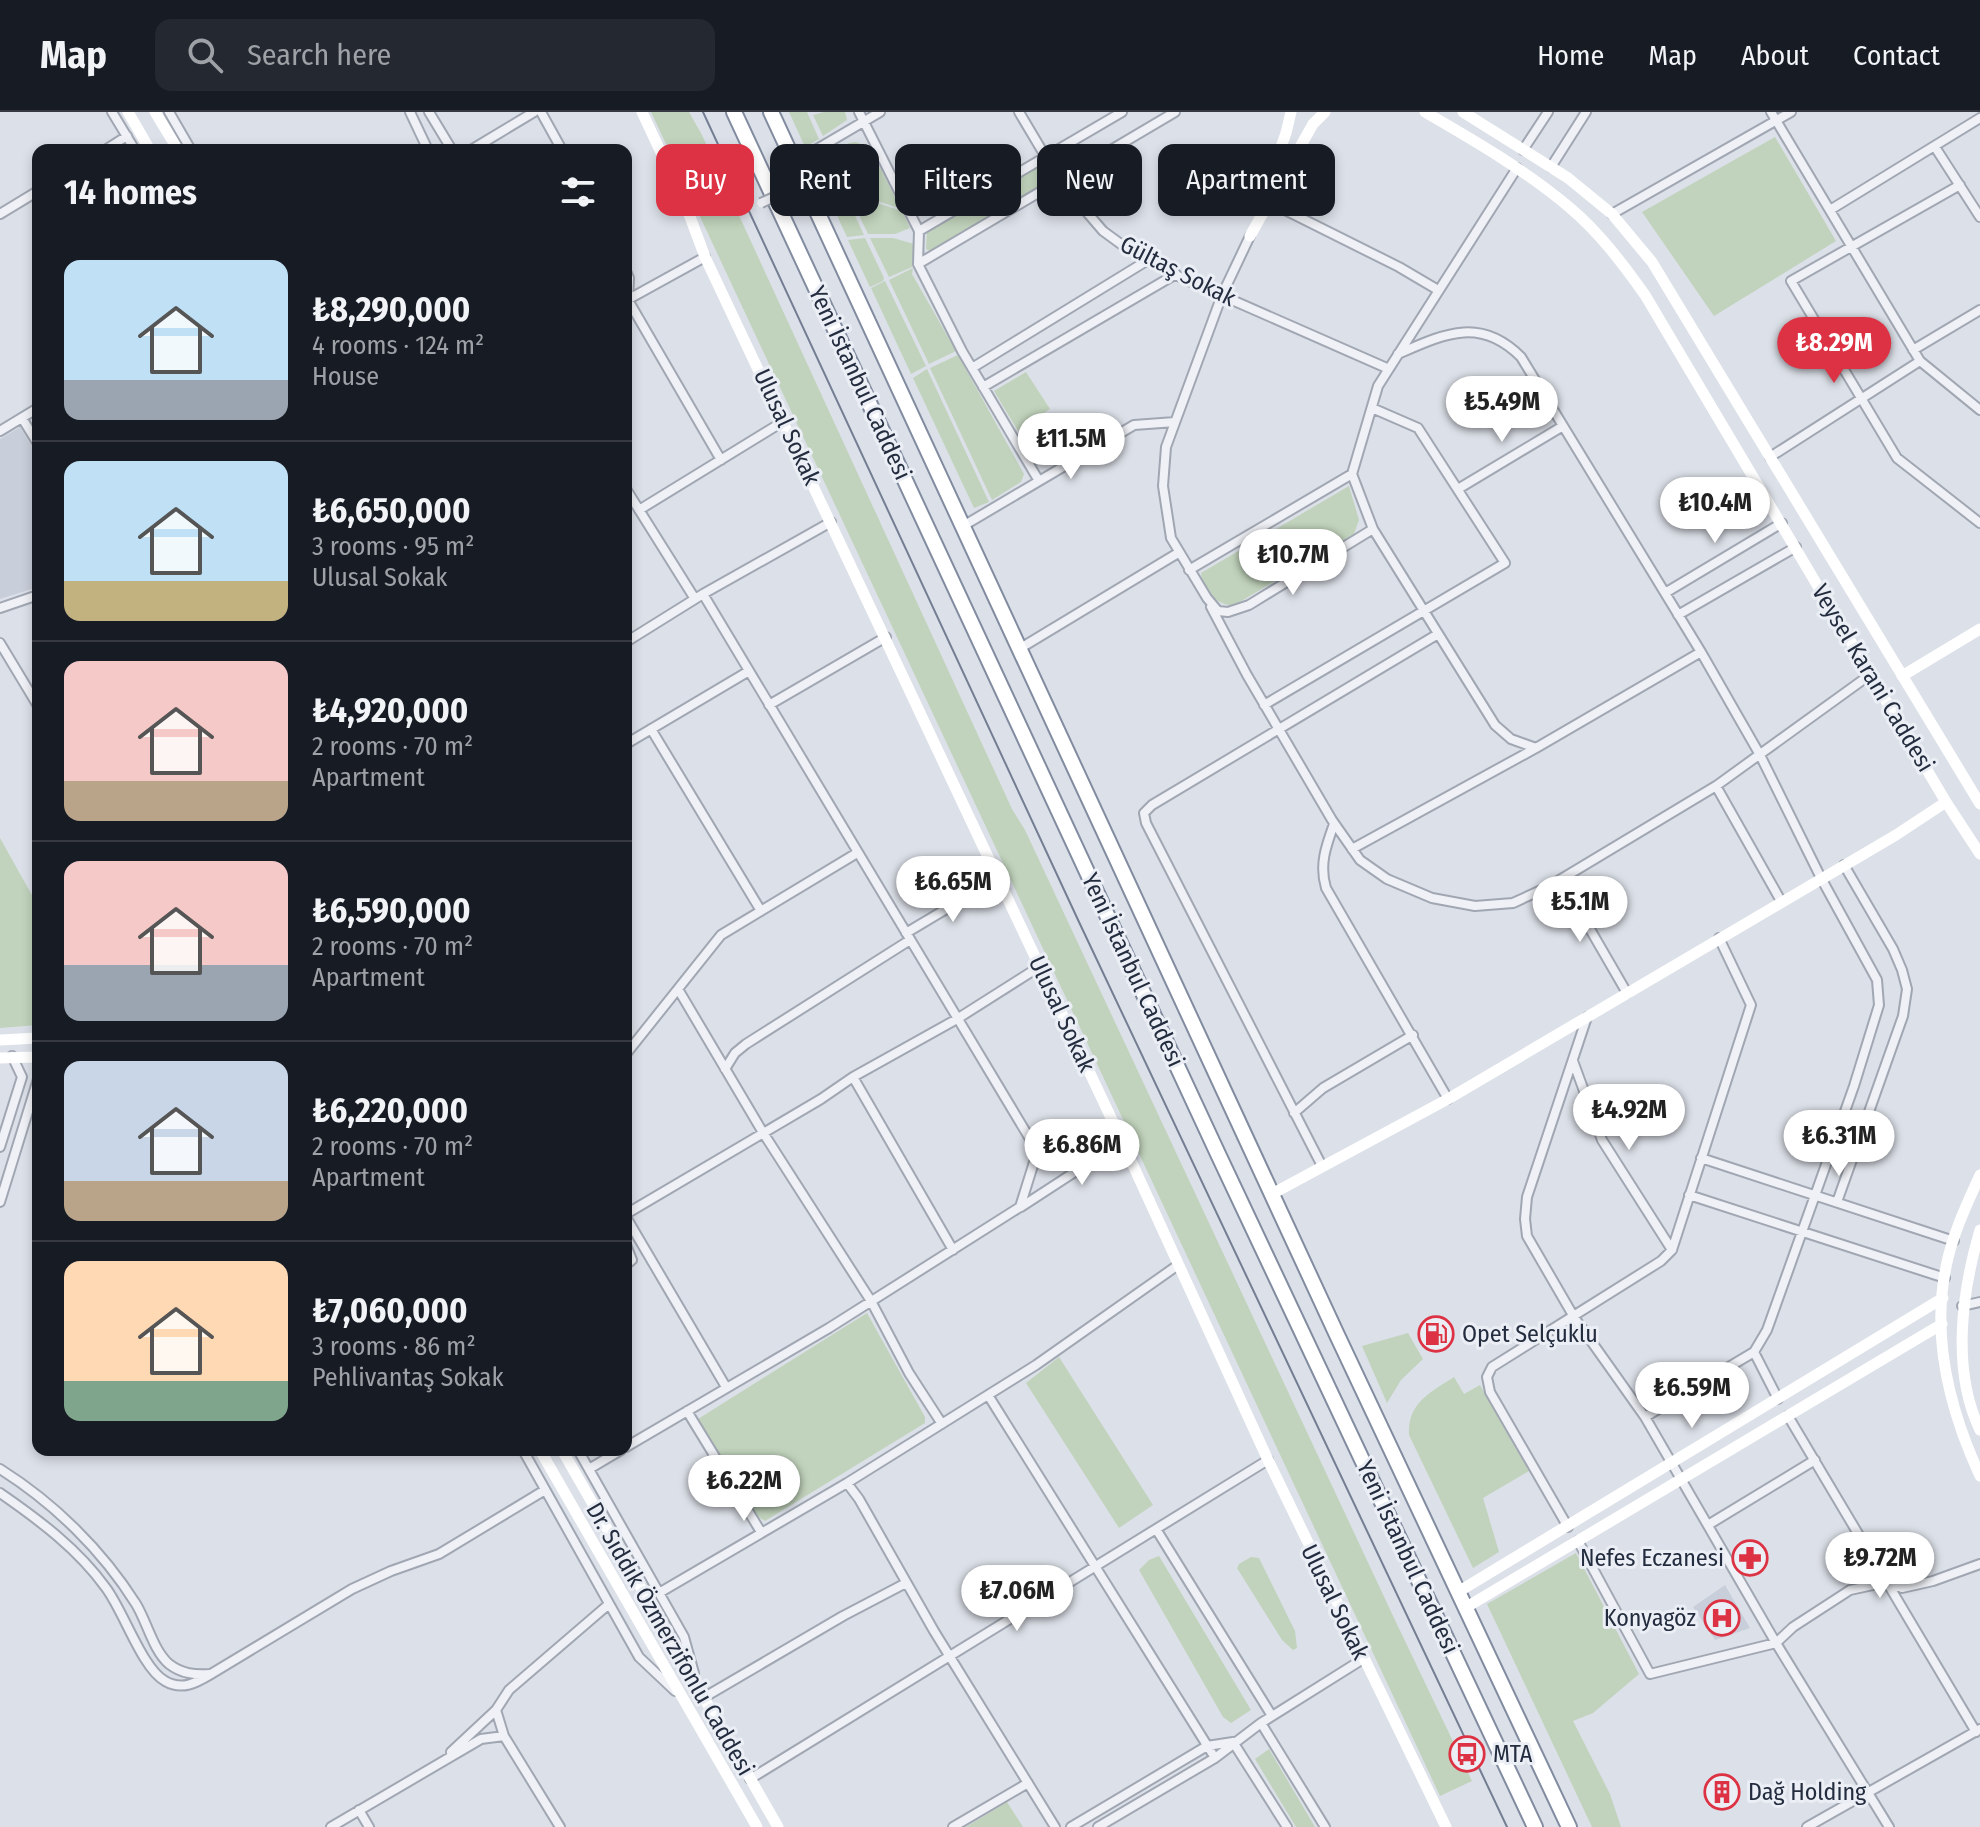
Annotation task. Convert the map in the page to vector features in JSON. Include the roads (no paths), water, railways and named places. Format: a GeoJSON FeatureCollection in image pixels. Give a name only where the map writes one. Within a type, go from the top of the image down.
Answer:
{"type":"FeatureCollection","features":[{"type":"Feature","properties":{"kind":"highway","name":"Yeni İstanbul Caddesi"},"geometry":{"type":"LineString","coordinates":[[734,112],[1225,1169],[1535,1827]]}},
{"type":"Feature","properties":{"kind":"highway","name":"Yeni İstanbul Caddesi"},"geometry":{"type":"LineString","coordinates":[[771,112],[786,144]]}},
{"type":"Feature","properties":{"kind":"highway","name":"Yeni İstanbul Caddesi"},"geometry":{"type":"LineString","coordinates":[[820,216],[1018,650],[1569,1827]]}},
{"type":"Feature","properties":{"kind":"street"},"geometry":{"type":"LineString","coordinates":[[112,112],[132,144]]}},
{"type":"Feature","properties":{"kind":"street"},"geometry":{"type":"LineString","coordinates":[[128,112],[147,144]]}},
{"type":"Feature","properties":{"kind":"street"},"geometry":{"type":"LineString","coordinates":[[155,112],[174,144]]}},
{"type":"Feature","properties":{"kind":"street"},"geometry":{"type":"LineString","coordinates":[[169,112],[188,144]]}},
{"type":"Feature","properties":{"kind":"street"},"geometry":{"type":"LineString","coordinates":[[410,112],[425,144]]}},
{"type":"Feature","properties":{"kind":"street"},"geometry":{"type":"LineString","coordinates":[[429,112],[448,144]]}},
{"type":"Feature","properties":{"kind":"street"},"geometry":{"type":"LineString","coordinates":[[481,144],[534,112]]}},
{"type":"Feature","properties":{"kind":"street"},"geometry":{"type":"LineString","coordinates":[[541,112],[559,144]]}},
{"type":"Feature","properties":{"kind":"street","name":"Ulusal Sokak"},"geometry":{"type":"LineString","coordinates":[[642,112],[686,206],[705,257],[1121,1139],[1268,1460],[1446,1827]]}},
{"type":"Feature","properties":{"kind":"street"},"geometry":{"type":"LineString","coordinates":[[859,112],[919,231],[918,264],[972,368],[1039,481]]}},
{"type":"Feature","properties":{"kind":"street"},"geometry":{"type":"LineString","coordinates":[[826,144],[880,112]]}},
{"type":"Feature","properties":{"kind":"street","name":"Gültaş Sokak"},"geometry":{"type":"LineString","coordinates":[[1019,112],[1037,144]]}},
{"type":"Feature","properties":{"kind":"street"},"geometry":{"type":"LineString","coordinates":[[1068,144],[1122,112]]}},
{"type":"Feature","properties":{"kind":"street"},"geometry":{"type":"LineString","coordinates":[[1122,144],[1175,112]]}},
{"type":"Feature","properties":{"kind":"street"},"geometry":{"type":"LineString","coordinates":[[1250,236],[1291,112]]}},
{"type":"Feature","properties":{"kind":"street"},"geometry":{"type":"LineString","coordinates":[[1302,144],[1313,124],[1325,112]]}},
{"type":"Feature","properties":{"kind":"street","name":"Veysel Karani Caddesi"},"geometry":{"type":"LineString","coordinates":[[1425,112],[1517,168],[1570,207],[1624,266],[1645,295],[1946,802],[1980,854]]}},
{"type":"Feature","properties":{"kind":"street","name":"Veysel Karani Caddesi"},"geometry":{"type":"LineString","coordinates":[[1463,112],[1568,178],[1612,214],[1652,262],[1980,804]]}},
{"type":"Feature","properties":{"kind":"street"},"geometry":{"type":"LineString","coordinates":[[1523,150],[1548,112]]}},
{"type":"Feature","properties":{"kind":"street"},"geometry":{"type":"LineString","coordinates":[[1551,167],[1586,112]]}},
{"type":"Feature","properties":{"kind":"street"},"geometry":{"type":"LineString","coordinates":[[1612,214],[1773,116],[1791,112]]}},
{"type":"Feature","properties":{"kind":"street"},"geometry":{"type":"LineString","coordinates":[[1773,116],[1920,361],[1980,410]]}},
{"type":"Feature","properties":{"kind":"street"},"geometry":{"type":"LineString","coordinates":[[1830,210],[1980,118]]}},
{"type":"Feature","properties":{"kind":"street"},"geometry":{"type":"LineString","coordinates":[[114,144],[127,136]]}},
{"type":"Feature","properties":{"kind":"street"},"geometry":{"type":"LineString","coordinates":[[1935,147],[1980,217]]}},
{"type":"Feature","properties":{"kind":"street"},"geometry":{"type":"LineString","coordinates":[[919,231],[1037,163]]}},
{"type":"Feature","properties":{"kind":"street"},"geometry":{"type":"LineString","coordinates":[[1517,168],[1378,386],[1352,474],[1373,529],[1495,725],[1511,739],[1536,748]]}},
{"type":"Feature","properties":{"kind":"street"},"geometry":{"type":"LineString","coordinates":[[1960,185],[1791,281],[1897,458],[1980,523]]}},
{"type":"Feature","properties":{"kind":"street"},"geometry":{"type":"LineString","coordinates":[[918,264],[1037,194]]}},
{"type":"Feature","properties":{"kind":"street"},"geometry":{"type":"LineString","coordinates":[[0,214],[32,195]]}},
{"type":"Feature","properties":{"kind":"street"},"geometry":{"type":"LineString","coordinates":[[761,203],[770,199]]}},
{"type":"Feature","properties":{"kind":"street","name":"Gültaş Sokak"},"geometry":{"type":"LineString","coordinates":[[1090,216],[1103,231],[1148,260],[1389,369]]}},
{"type":"Feature","properties":{"kind":"street"},"geometry":{"type":"LineString","coordinates":[[1261,216],[1222,295],[1175,422],[1166,447],[1163,486],[1171,538],[1178,553],[1207,598],[1264,705],[1334,824],[1360,860],[1387,879],[1432,898],[1475,906],[1513,903],[1561,879],[1716,786],[1871,674]]}},
{"type":"Feature","properties":{"kind":"street"},"geometry":{"type":"LineString","coordinates":[[1297,216],[1438,290]]}},
{"type":"Feature","properties":{"kind":"street"},"geometry":{"type":"LineString","coordinates":[[632,297],[705,257]]}},
{"type":"Feature","properties":{"kind":"street"},"geometry":{"type":"LineString","coordinates":[[972,368],[1148,260]]}},
{"type":"Feature","properties":{"kind":"street"},"geometry":{"type":"LineString","coordinates":[[983,387],[1176,274]]}},
{"type":"Feature","properties":{"kind":"street"},"geometry":{"type":"LineString","coordinates":[[632,309],[721,460]]}},
{"type":"Feature","properties":{"kind":"street"},"geometry":{"type":"LineString","coordinates":[[1913,350],[1980,310]]}},
{"type":"Feature","properties":{"kind":"street"},"geometry":{"type":"LineString","coordinates":[[1398,354],[1448,333],[1478,332],[1511,347],[1521,357],[1701,652],[1760,755],[1821,878],[1877,980],[1879,1005],[1767,1330],[1754,1352],[1645,1417]]}},
{"type":"Feature","properties":{"kind":"street"},"geometry":{"type":"LineString","coordinates":[[1770,457],[1920,361]]}},
{"type":"Feature","properties":{"kind":"street"},"geometry":{"type":"LineString","coordinates":[[1264,705],[1505,563],[1418,428],[1372,408]]}},
{"type":"Feature","properties":{"kind":"street"},"geometry":{"type":"LineString","coordinates":[[0,431],[32,412]]}},
{"type":"Feature","properties":{"kind":"street"},"geometry":{"type":"LineString","coordinates":[[22,418],[32,434]]}},
{"type":"Feature","properties":{"kind":"street"},"geometry":{"type":"LineString","coordinates":[[639,510],[784,421]]}},
{"type":"Feature","properties":{"kind":"street"},"geometry":{"type":"LineString","coordinates":[[963,526],[1134,425],[1175,422]]}},
{"type":"Feature","properties":{"kind":"street"},"geometry":{"type":"LineString","coordinates":[[1458,489],[1563,426]]}},
{"type":"Feature","properties":{"kind":"street"},"geometry":{"type":"LineString","coordinates":[[1189,570],[1352,474]]}},
{"type":"Feature","properties":{"kind":"street"},"geometry":{"type":"LineString","coordinates":[[632,499],[749,671],[1033,1144],[1035,1159],[1020,1207]]}},
{"type":"Feature","properties":{"kind":"street"},"geometry":{"type":"LineString","coordinates":[[632,638],[831,522]]}},
{"type":"Feature","properties":{"kind":"street"},"geometry":{"type":"LineString","coordinates":[[1665,593],[1782,523]]}},
{"type":"Feature","properties":{"kind":"street"},"geometry":{"type":"LineString","coordinates":[[1207,598],[1218,611],[1228,612],[1249,605],[1373,529]]}},
{"type":"Feature","properties":{"kind":"street"},"geometry":{"type":"LineString","coordinates":[[1678,615],[1796,547]]}},
{"type":"Feature","properties":{"kind":"street"},"geometry":{"type":"LineString","coordinates":[[1018,650],[1178,553]]}},
{"type":"Feature","properties":{"kind":"street"},"geometry":{"type":"LineString","coordinates":[[0,608],[32,597]]}},
{"type":"Feature","properties":{"kind":"street"},"geometry":{"type":"LineString","coordinates":[[1902,676],[1980,629]]}},
{"type":"Feature","properties":{"kind":"street"},"geometry":{"type":"LineString","coordinates":[[1322,1166],[1144,813],[1152,805],[1438,634]]}},
{"type":"Feature","properties":{"kind":"street"},"geometry":{"type":"LineString","coordinates":[[769,705],[886,637]]}},
{"type":"Feature","properties":{"kind":"street"},"geometry":{"type":"LineString","coordinates":[[0,643],[32,696]]}},
{"type":"Feature","properties":{"kind":"street"},"geometry":{"type":"LineString","coordinates":[[1352,849],[1536,748],[1701,652]]}},
{"type":"Feature","properties":{"kind":"street"},"geometry":{"type":"LineString","coordinates":[[632,740],[749,671]]}},
{"type":"Feature","properties":{"kind":"street"},"geometry":{"type":"LineString","coordinates":[[651,729],[761,911]]}},
{"type":"Feature","properties":{"kind":"street"},"geometry":{"type":"LineString","coordinates":[[1969,786],[1980,779]]}},
{"type":"Feature","properties":{"kind":"street"},"geometry":{"type":"LineString","coordinates":[[1716,786],[1781,901]]}},
{"type":"Feature","properties":{"kind":"street"},"geometry":{"type":"LineString","coordinates":[[1272,1194],[1448,1099],[1946,802]]}},
{"type":"Feature","properties":{"kind":"street"},"geometry":{"type":"LineString","coordinates":[[1334,824],[1324,851],[1326,888],[1448,1099]]}},
{"type":"Feature","properties":{"kind":"street"},"geometry":{"type":"LineString","coordinates":[[632,1046],[721,935],[857,853]]}},
{"type":"Feature","properties":{"kind":"street"},"geometry":{"type":"LineString","coordinates":[[1837,1202],[1903,1016],[1907,989],[1893,949],[1844,865]]}},
{"type":"Feature","properties":{"kind":"street"},"geometry":{"type":"LineString","coordinates":[[1561,879],[1627,993]]}},
{"type":"Feature","properties":{"kind":"street"},"geometry":{"type":"LineString","coordinates":[[725,1069],[735,1053],[746,1044],[983,887]]}},
{"type":"Feature","properties":{"kind":"street"},"geometry":{"type":"LineString","coordinates":[[1568,1527],[1490,1392],[1487,1377],[1492,1367],[1661,1261],[1672,1250],[1751,1005],[1719,938]]}},
{"type":"Feature","properties":{"kind":"street"},"geometry":{"type":"LineString","coordinates":[[632,1212],[762,1131],[957,1019],[1039,967]]}},
{"type":"Feature","properties":{"kind":"street"},"geometry":{"type":"LineString","coordinates":[[678,989],[762,1131],[871,1301],[909,1373],[942,1424]]}},
{"type":"Feature","properties":{"kind":"street"},"geometry":{"type":"LineString","coordinates":[[1588,1017],[1527,1197],[1527,1236],[1574,1317],[1645,1417],[1776,1643],[1889,1827]]}},
{"type":"Feature","properties":{"kind":"street"},"geometry":{"type":"LineString","coordinates":[[1294,1113],[1317,1092],[1413,1035]]}},
{"type":"Feature","properties":{"kind":"street"},"geometry":{"type":"LineString","coordinates":[[0,1040],[32,1038]]}},
{"type":"Feature","properties":{"kind":"street"},"geometry":{"type":"LineString","coordinates":[[6,1057],[32,1057]]}},
{"type":"Feature","properties":{"kind":"street"},"geometry":{"type":"LineString","coordinates":[[6,1057],[22,1077],[32,1080]]}},
{"type":"Feature","properties":{"kind":"street"},"geometry":{"type":"LineString","coordinates":[[1573,1061],[1602,1140],[1672,1250]]}},
{"type":"Feature","properties":{"kind":"street"},"geometry":{"type":"LineString","coordinates":[[0,1147],[22,1077]]}},
{"type":"Feature","properties":{"kind":"street"},"geometry":{"type":"LineString","coordinates":[[853,1077],[953,1250]]}},
{"type":"Feature","properties":{"kind":"street"},"geometry":{"type":"LineString","coordinates":[[0,1202],[32,1097]]}},
{"type":"Feature","properties":{"kind":"street"},"geometry":{"type":"LineString","coordinates":[[632,1443],[953,1250],[1121,1139]]}},
{"type":"Feature","properties":{"kind":"street"},"geometry":{"type":"LineString","coordinates":[[1701,1158],[1954,1241]]}},
{"type":"Feature","properties":{"kind":"street"},"geometry":{"type":"LineString","coordinates":[[1980,1175],[1954,1241],[1945,1278],[1942,1324],[1942,1351],[1949,1394],[1963,1438],[1980,1476]]}},
{"type":"Feature","properties":{"kind":"street"},"geometry":{"type":"LineString","coordinates":[[1689,1195],[1945,1278]]}},
{"type":"Feature","properties":{"kind":"street"},"geometry":{"type":"LineString","coordinates":[[632,1226],[726,1387]]}},
{"type":"Feature","properties":{"kind":"street"},"geometry":{"type":"LineString","coordinates":[[1980,1230],[1962,1306],[1963,1358],[1974,1417],[1980,1430]]}},
{"type":"Feature","properties":{"kind":"street"},"geometry":{"type":"LineString","coordinates":[[659,1593],[847,1483],[1036,1365],[1178,1265]]}},
{"type":"Feature","properties":{"kind":"street"},"geometry":{"type":"LineString","coordinates":[[1458,1592],[1943,1298]]}},
{"type":"Feature","properties":{"kind":"street"},"geometry":{"type":"LineString","coordinates":[[1962,1306],[1980,1302]]}},
{"type":"Feature","properties":{"kind":"street"},"geometry":{"type":"LineString","coordinates":[[1465,1608],[1942,1324]]}},
{"type":"Feature","properties":{"kind":"street"},"geometry":{"type":"LineString","coordinates":[[1754,1352],[1778,1399]]}},
{"type":"Feature","properties":{"kind":"street"},"geometry":{"type":"LineString","coordinates":[[988,1395],[1215,1758]]}},
{"type":"Feature","properties":{"kind":"street"},"geometry":{"type":"LineString","coordinates":[[687,1411],[761,1532]]}},
{"type":"Feature","properties":{"kind":"street"},"geometry":{"type":"LineString","coordinates":[[1788,1416],[1978,1730],[1807,1827]]}},
{"type":"Feature","properties":{"kind":"street"},"geometry":{"type":"LineString","coordinates":[[526,1456],[639,1657],[683,1699]]}},
{"type":"Feature","properties":{"kind":"street","name":"Dr. Sıddık Özmerzifonlu Caddesi"},"geometry":{"type":"LineString","coordinates":[[543,1456],[757,1827]]}},
{"type":"Feature","properties":{"kind":"street","name":"Dr. Sıddık Özmerzifonlu Caddesi"},"geometry":{"type":"LineString","coordinates":[[565,1456],[778,1827]]}},
{"type":"Feature","properties":{"kind":"street"},"geometry":{"type":"LineString","coordinates":[[581,1456],[684,1637],[701,1693],[906,1583]]}},
{"type":"Feature","properties":{"kind":"street"},"geometry":{"type":"LineString","coordinates":[[589,1469],[611,1456]]}},
{"type":"Feature","properties":{"kind":"street"},"geometry":{"type":"LineString","coordinates":[[750,1779],[1268,1460]]}},
{"type":"Feature","properties":{"kind":"street"},"geometry":{"type":"LineString","coordinates":[[1708,1525],[1815,1460]]}},
{"type":"Feature","properties":{"kind":"street"},"geometry":{"type":"LineString","coordinates":[[0,1469],[39,1496],[104,1559],[137,1605],[166,1661],[187,1674],[211,1674]]}},
{"type":"Feature","properties":{"kind":"street"},"geometry":{"type":"LineString","coordinates":[[847,1483],[1055,1827]]}},
{"type":"Feature","properties":{"kind":"street"},"geometry":{"type":"LineString","coordinates":[[0,1493],[62,1539],[91,1570],[124,1616],[145,1660],[157,1676],[176,1686],[186,1686],[352,1589],[439,1554],[545,1490]]}},
{"type":"Feature","properties":{"kind":"street"},"geometry":{"type":"LineString","coordinates":[[1156,1529],[1272,1716]]}},
{"type":"Feature","properties":{"kind":"street"},"geometry":{"type":"LineString","coordinates":[[1578,1541],[1650,1674],[1776,1643],[1793,1627],[1850,1590],[1887,1582],[1902,1588],[1933,1581],[1980,1564]]}},
{"type":"Feature","properties":{"kind":"street"},"geometry":{"type":"LineString","coordinates":[[428,1769],[496,1710],[509,1690],[609,1604]]}},
{"type":"Feature","properties":{"kind":"street"},"geometry":{"type":"LineString","coordinates":[[1098,1827],[1215,1758],[1261,1723],[1363,1659]]}},
{"type":"Feature","properties":{"kind":"street"},"geometry":{"type":"LineString","coordinates":[[496,1710],[504,1736],[560,1827]]}},
{"type":"Feature","properties":{"kind":"street"},"geometry":{"type":"LineString","coordinates":[[1261,1723],[1325,1827]]}},
{"type":"Feature","properties":{"kind":"street"},"geometry":{"type":"LineString","coordinates":[[331,1827],[481,1739],[504,1736]]}},
{"type":"Feature","properties":{"kind":"street"},"geometry":{"type":"LineString","coordinates":[[1071,1827],[1207,1746],[1233,1742]]}},
{"type":"Feature","properties":{"kind":"street"},"geometry":{"type":"LineString","coordinates":[[1233,1742],[1287,1827]]}},
{"type":"Feature","properties":{"kind":"street"},"geometry":{"type":"LineString","coordinates":[[953,1827],[1028,1783]]}},
{"type":"Feature","properties":{"kind":"street"},"geometry":{"type":"LineString","coordinates":[[359,1810],[369,1827]]}},
{"type":"Feature","properties":{"kind":"tram line"},"geometry":{"type":"LineString","coordinates":[[703,112],[1079,922],[1507,1827]]}},
{"type":"Feature","properties":{"kind":"place","name":"Opet Selçuklu"},"geometry":{"type":"Point","coordinates":[1436,1334]}},
{"type":"Feature","properties":{"kind":"place","name":"Nefes Eczanesi"},"geometry":{"type":"Point","coordinates":[1750,1558]}},
{"type":"Feature","properties":{"kind":"place","name":"Konyagöz"},"geometry":{"type":"Point","coordinates":[1722,1618]}},
{"type":"Feature","properties":{"kind":"place","name":"MTA"},"geometry":{"type":"Point","coordinates":[1467,1754]}},
{"type":"Feature","properties":{"kind":"place","name":"Dağ Holding"},"geometry":{"type":"Point","coordinates":[1722,1792]}}]}
